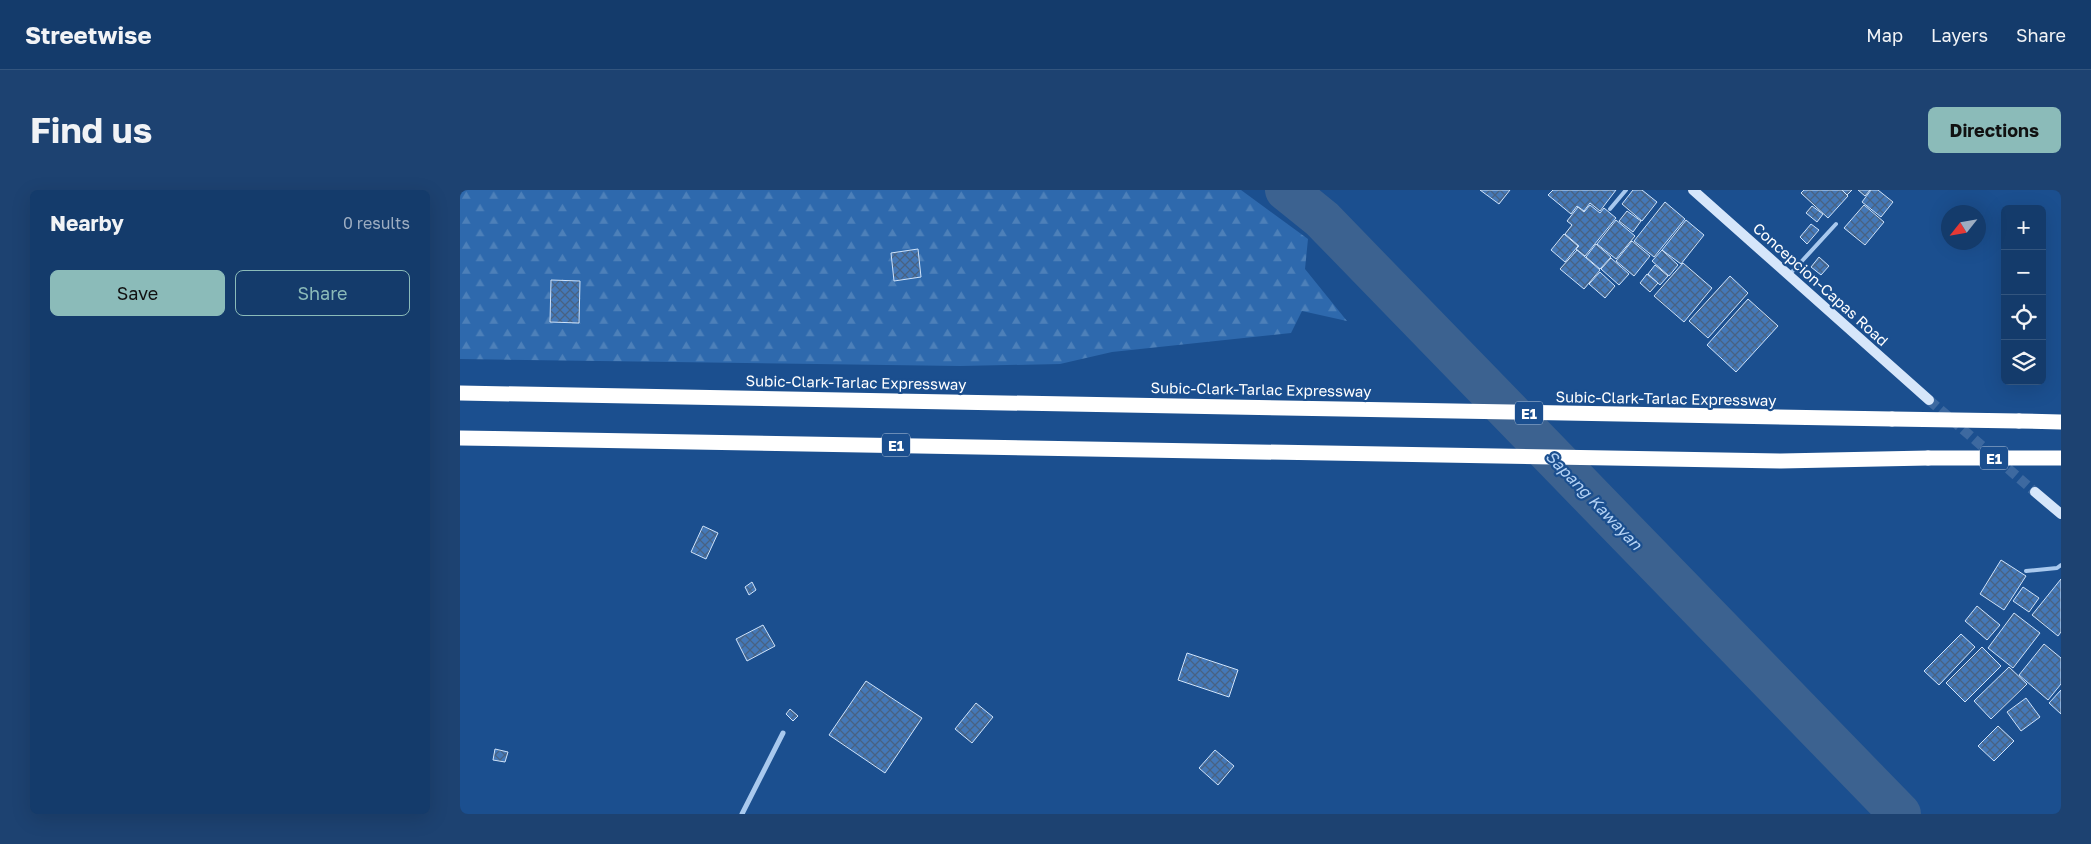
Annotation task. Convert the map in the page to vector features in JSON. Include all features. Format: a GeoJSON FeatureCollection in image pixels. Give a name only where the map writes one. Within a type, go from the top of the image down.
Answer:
{"type":"FeatureCollection","features":[{"type":"Feature","properties":{"kind":"highway","name":"Subic-Clark-Tarlac Expressway"},"geometry":{"type":"LineString","coordinates":[[460,393],[1748,418],[2061,422]]}},
{"type":"Feature","properties":{"kind":"highway","name":"E1"},"geometry":{"type":"LineString","coordinates":[[460,438],[1781,461],[2061,458]]}},
{"type":"Feature","properties":{"kind":"main road","name":"Concepcion-Capas Road"},"geometry":{"type":"LineString","coordinates":[[1693,190],[1929,400]]}},
{"type":"Feature","properties":{"kind":"main road"},"geometry":{"type":"LineString","coordinates":[[2035,492],[2061,514]]}},
{"type":"Feature","properties":{"kind":"street"},"geometry":{"type":"LineString","coordinates":[[742,814],[783,733]]}},
{"type":"Feature","properties":{"kind":"lane"},"geometry":{"type":"LineString","coordinates":[[1610,209],[1626,190]]}},
{"type":"Feature","properties":{"kind":"lane"},"geometry":{"type":"LineString","coordinates":[[1789,275],[1836,224]]}},
{"type":"Feature","properties":{"kind":"lane"},"geometry":{"type":"LineString","coordinates":[[2026,571],[2057,568],[2061,565]]}},
{"type":"Feature","properties":{"kind":"green space"},"geometry":{"type":"Polygon","coordinates":[[[460,190],[1241,190],[1308,239],[1305,269],[1347,321],[1302,311],[1291,333],[1112,352],[1060,364],[960,366],[460,359],[460,190]]]}},
{"type":"Feature","properties":{"kind":"building"},"geometry":{"type":"Polygon","coordinates":[[[1480,190],[1510,190],[1499,204],[1480,190]]]}},
{"type":"Feature","properties":{"kind":"building"},"geometry":{"type":"Polygon","coordinates":[[[1553,190],[1616,190],[1600,211],[1590,203],[1584,211],[1577,206],[1571,214],[1548,195],[1553,190]]]}},
{"type":"Feature","properties":{"kind":"building"},"geometry":{"type":"Polygon","coordinates":[[[1633,190],[1642,190],[1657,202],[1642,221],[1622,204],[1633,190]]]}},
{"type":"Feature","properties":{"kind":"building"},"geometry":{"type":"Polygon","coordinates":[[[1804,190],[1842,190],[1848,196],[1828,218],[1801,193],[1804,190]]]}},
{"type":"Feature","properties":{"kind":"building"},"geometry":{"type":"Polygon","coordinates":[[[1842,190],[1852,190],[1847,195],[1842,190]]]}},
{"type":"Feature","properties":{"kind":"building"},"geometry":{"type":"Polygon","coordinates":[[[1858,190],[1870,190],[1865,196],[1858,190]]]}},
{"type":"Feature","properties":{"kind":"building"},"geometry":{"type":"Polygon","coordinates":[[[1871,190],[1878,190],[1893,202],[1881,217],[1862,202],[1871,190]]]}},
{"type":"Feature","properties":{"kind":"building"},"geometry":{"type":"Polygon","coordinates":[[[1665,202],[1685,219],[1654,257],[1634,241],[1665,202]]]}},
{"type":"Feature","properties":{"kind":"building"},"geometry":{"type":"Polygon","coordinates":[[[1590,205],[1600,213],[1604,208],[1616,218],[1585,256],[1576,249],[1579,246],[1565,234],[1572,225],[1567,221],[1578,207],[1584,212],[1590,205]]]}},
{"type":"Feature","properties":{"kind":"building"},"geometry":{"type":"Polygon","coordinates":[[[1864,205],[1884,222],[1865,245],[1844,228],[1864,205]]]}},
{"type":"Feature","properties":{"kind":"building"},"geometry":{"type":"Polygon","coordinates":[[[1812,206],[1823,214],[1817,222],[1806,213],[1812,206]]]}},
{"type":"Feature","properties":{"kind":"building"},"geometry":{"type":"Polygon","coordinates":[[[1627,211],[1641,221],[1633,232],[1619,221],[1627,211]]]}},
{"type":"Feature","properties":{"kind":"building"},"geometry":{"type":"Polygon","coordinates":[[[1616,220],[1635,236],[1616,259],[1597,244],[1616,220]]]}},
{"type":"Feature","properties":{"kind":"building"},"geometry":{"type":"Polygon","coordinates":[[[1686,220],[1704,235],[1681,264],[1662,250],[1686,220]]]}},
{"type":"Feature","properties":{"kind":"building"},"geometry":{"type":"Polygon","coordinates":[[[1811,224],[1819,230],[1807,244],[1800,237],[1811,224]]]}},
{"type":"Feature","properties":{"kind":"building"},"geometry":{"type":"Polygon","coordinates":[[[1564,234],[1578,246],[1565,262],[1551,250],[1564,234]]]}},
{"type":"Feature","properties":{"kind":"building"},"geometry":{"type":"Polygon","coordinates":[[[1632,241],[1650,256],[1634,276],[1616,261],[1632,241]]]}},
{"type":"Feature","properties":{"kind":"building"},"geometry":{"type":"Polygon","coordinates":[[[1596,244],[1611,257],[1600,269],[1586,257],[1596,244]]]}},
{"type":"Feature","properties":{"kind":"building"},"geometry":{"type":"Polygon","coordinates":[[[918,249],[921,277],[894,281],[891,253],[918,249]]]}},
{"type":"Feature","properties":{"kind":"building"},"geometry":{"type":"Polygon","coordinates":[[[1577,250],[1600,270],[1584,289],[1560,269],[1577,250]]]}},
{"type":"Feature","properties":{"kind":"building"},"geometry":{"type":"Polygon","coordinates":[[[1662,250],[1678,265],[1669,276],[1652,261],[1662,250]]]}},
{"type":"Feature","properties":{"kind":"building"},"geometry":{"type":"Polygon","coordinates":[[[1819,257],[1829,266],[1821,275],[1811,267],[1819,257]]]}},
{"type":"Feature","properties":{"kind":"building"},"geometry":{"type":"Polygon","coordinates":[[[1611,258],[1629,274],[1619,285],[1601,269],[1611,258]]]}},
{"type":"Feature","properties":{"kind":"building"},"geometry":{"type":"Polygon","coordinates":[[[1683,263],[1712,288],[1684,322],[1654,296],[1683,263]]]}},
{"type":"Feature","properties":{"kind":"building"},"geometry":{"type":"Polygon","coordinates":[[[1655,265],[1668,276],[1660,285],[1648,274],[1655,265]]]}},
{"type":"Feature","properties":{"kind":"building"},"geometry":{"type":"Polygon","coordinates":[[[1600,272],[1615,286],[1605,298],[1589,284],[1600,272]]]}},
{"type":"Feature","properties":{"kind":"building"},"geometry":{"type":"Polygon","coordinates":[[[1647,274],[1658,283],[1650,292],[1640,283],[1647,274]]]}},
{"type":"Feature","properties":{"kind":"building"},"geometry":{"type":"Polygon","coordinates":[[[1730,276],[1748,293],[1708,338],[1689,321],[1730,276]]]}},
{"type":"Feature","properties":{"kind":"building"},"geometry":{"type":"Polygon","coordinates":[[[551,280],[580,281],[579,323],[550,322],[551,280]]]}},
{"type":"Feature","properties":{"kind":"building"},"geometry":{"type":"Polygon","coordinates":[[[1748,299],[1778,326],[1736,372],[1707,345],[1748,299]]]}},
{"type":"Feature","properties":{"kind":"building"},"geometry":{"type":"Polygon","coordinates":[[[703,526],[718,533],[706,559],[691,552],[703,526]]]}},
{"type":"Feature","properties":{"kind":"building"},"geometry":{"type":"Polygon","coordinates":[[[2001,560],[2026,576],[2004,610],[1980,594],[2001,560]]]}},
{"type":"Feature","properties":{"kind":"building"},"geometry":{"type":"Polygon","coordinates":[[[2061,579],[2061,632],[2058,636],[2032,615],[2061,579]]]}},
{"type":"Feature","properties":{"kind":"building"},"geometry":{"type":"Polygon","coordinates":[[[752,582],[756,590],[749,595],[745,587],[752,582]]]}},
{"type":"Feature","properties":{"kind":"building"},"geometry":{"type":"Polygon","coordinates":[[[2023,587],[2039,598],[2029,612],[2013,601],[2023,587]]]}},
{"type":"Feature","properties":{"kind":"building"},"geometry":{"type":"Polygon","coordinates":[[[1977,606],[2000,625],[1987,640],[1965,621],[1977,606]]]}},
{"type":"Feature","properties":{"kind":"building"},"geometry":{"type":"Polygon","coordinates":[[[2014,613],[2040,633],[2013,668],[1988,648],[2014,613]]]}},
{"type":"Feature","properties":{"kind":"building"},"geometry":{"type":"Polygon","coordinates":[[[763,625],[775,646],[747,661],[736,639],[763,625]]]}},
{"type":"Feature","properties":{"kind":"building"},"geometry":{"type":"Polygon","coordinates":[[[1961,634],[1975,647],[1939,685],[1924,671],[1961,634]]]}},
{"type":"Feature","properties":{"kind":"building"},"geometry":{"type":"Polygon","coordinates":[[[2044,644],[2061,658],[2061,684],[2048,700],[2019,675],[2044,644]]]}},
{"type":"Feature","properties":{"kind":"building"},"geometry":{"type":"Polygon","coordinates":[[[1982,647],[2001,666],[1965,702],[1946,683],[1982,647]]]}},
{"type":"Feature","properties":{"kind":"building"},"geometry":{"type":"Polygon","coordinates":[[[1187,653],[1238,670],[1229,697],[1178,680],[1187,653]]]}},
{"type":"Feature","properties":{"kind":"building"},"geometry":{"type":"Polygon","coordinates":[[[2009,667],[2027,684],[1991,719],[1974,701],[2009,667]]]}},
{"type":"Feature","properties":{"kind":"building"},"geometry":{"type":"Polygon","coordinates":[[[866,681],[922,718],[885,773],[829,735],[866,681]]]}},
{"type":"Feature","properties":{"kind":"building"},"geometry":{"type":"Polygon","coordinates":[[[2061,690],[2061,714],[2049,703],[2061,690]]]}},
{"type":"Feature","properties":{"kind":"building"},"geometry":{"type":"Polygon","coordinates":[[[2026,698],[2040,717],[2021,731],[2007,712],[2026,698]]]}},
{"type":"Feature","properties":{"kind":"building"},"geometry":{"type":"Polygon","coordinates":[[[976,703],[993,717],[972,743],[955,729],[976,703]]]}},
{"type":"Feature","properties":{"kind":"building"},"geometry":{"type":"Polygon","coordinates":[[[790,709],[798,716],[793,721],[786,714],[790,709]]]}},
{"type":"Feature","properties":{"kind":"building"},"geometry":{"type":"Polygon","coordinates":[[[1998,726],[2014,741],[1994,761],[1978,746],[1998,726]]]}},
{"type":"Feature","properties":{"kind":"building"},"geometry":{"type":"Polygon","coordinates":[[[495,749],[508,752],[505,762],[493,760],[495,749]]]}},
{"type":"Feature","properties":{"kind":"building"},"geometry":{"type":"Polygon","coordinates":[[[1215,750],[1234,766],[1218,785],[1199,768],[1215,750]]]}},
{"type":"Feature","properties":{"kind":"waterway","name":"Sapang Kawayan"},"geometry":{"type":"LineString","coordinates":[[1286,190],[1322,219],[1900,814]]}},
{"type":"Feature","properties":{"kind":"tunnel"},"geometry":{"type":"LineString","coordinates":[[1929,400],[2035,492]]}}]}
